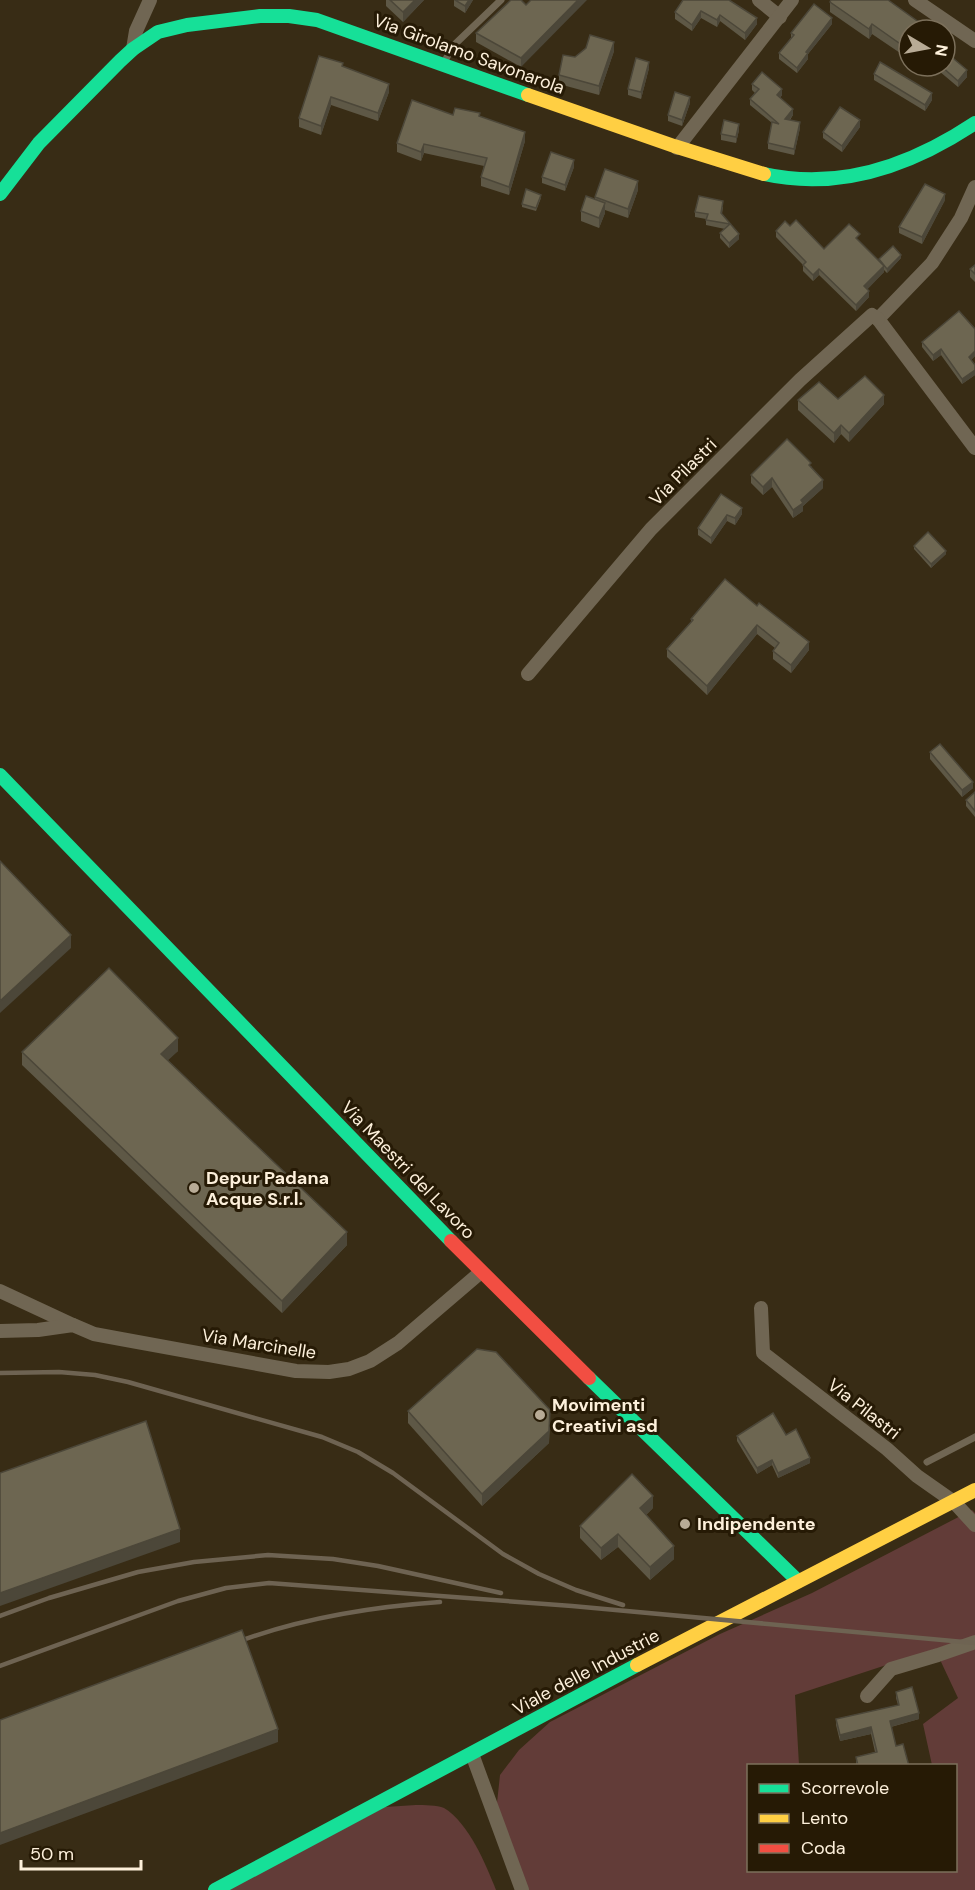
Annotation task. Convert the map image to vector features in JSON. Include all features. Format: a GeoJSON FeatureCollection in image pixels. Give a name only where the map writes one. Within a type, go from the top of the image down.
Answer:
{"type":"FeatureCollection","features":[{"type":"Feature","properties":{"kind":"street"},"geometry":{"type":"LineString","coordinates":[[133,49],[136,31],[150,0]]}},
{"type":"Feature","properties":{"kind":"street"},"geometry":{"type":"LineString","coordinates":[[759,0],[780,17]]}},
{"type":"Feature","properties":{"kind":"street"},"geometry":{"type":"LineString","coordinates":[[677,148],[792,0]]}},
{"type":"Feature","properties":{"kind":"street"},"geometry":{"type":"LineString","coordinates":[[915,0],[975,41]]}},
{"type":"Feature","properties":{"kind":"street","name":"Via Girolamo Savonarola"},"geometry":{"type":"LineString","coordinates":[[0,195],[39,143],[133,49],[158,32],[187,25],[260,16],[289,16],[317,20],[677,148],[742,169],[782,178],[813,180],[851,176],[905,163],[939,147],[975,123]]}},
{"type":"Feature","properties":{"kind":"street"},"geometry":{"type":"LineString","coordinates":[[975,187],[961,218],[932,262],[878,319],[975,448]]}},
{"type":"Feature","properties":{"kind":"street","name":"Via Pilastri"},"geometry":{"type":"LineString","coordinates":[[528,674],[651,529],[800,380],[872,315],[878,319]]}},
{"type":"Feature","properties":{"kind":"street","name":"Via Maestri del Lavoro"},"geometry":{"type":"LineString","coordinates":[[0,776],[481,1272],[798,1581]]}},
{"type":"Feature","properties":{"kind":"street","name":"Via Marcinelle"},"geometry":{"type":"LineString","coordinates":[[0,1291],[94,1334],[296,1371],[329,1372],[349,1369],[370,1361],[398,1343],[481,1272]]}},
{"type":"Feature","properties":{"kind":"street","name":"Via Pilastri"},"geometry":{"type":"LineString","coordinates":[[761,1308],[763,1353],[887,1449],[917,1476],[954,1502],[975,1525]]}},
{"type":"Feature","properties":{"kind":"street","name":"Via Marcinelle"},"geometry":{"type":"LineString","coordinates":[[0,1330],[38,1330],[73,1325]]}},
{"type":"Feature","properties":{"kind":"street","name":"Viale delle Industrie"},"geometry":{"type":"LineString","coordinates":[[215,1890],[722,1620],[975,1490]]}},
{"type":"Feature","properties":{"kind":"street"},"geometry":{"type":"LineString","coordinates":[[867,1696],[891,1669],[975,1642]]}},
{"type":"Feature","properties":{"kind":"street"},"geometry":{"type":"LineString","coordinates":[[472,1754],[522,1890]]}},
{"type":"Feature","properties":{"kind":"lane"},"geometry":{"type":"LineString","coordinates":[[443,65],[452,47],[501,0]]}},
{"type":"Feature","properties":{"kind":"lane"},"geometry":{"type":"LineString","coordinates":[[927,1462],[975,1437]]}},
{"type":"Feature","properties":{"kind":"shaded area"},"geometry":{"type":"Polygon","coordinates":[[[972,1510],[975,1513],[975,1890],[522,1890],[502,1839],[497,1803],[500,1775],[519,1750],[550,1722],[720,1634],[812,1593],[972,1510]],[[935,1649],[795,1695],[799,1764],[747,1764],[747,1872],[957,1872],[957,1764],[932,1764],[923,1724],[958,1698],[935,1649]]]}},
{"type":"Feature","properties":{"kind":"shaded area"},"geometry":{"type":"Polygon","coordinates":[[[416,1805],[441,1807],[453,1815],[476,1845],[496,1890],[227,1890],[385,1807],[416,1805]]]}},
{"type":"Feature","properties":{"kind":"building"},"geometry":{"type":"Polygon","coordinates":[[[390,0],[415,0],[403,12],[390,0]]]}},
{"type":"Feature","properties":{"kind":"building"},"geometry":{"type":"Polygon","coordinates":[[[455,0],[469,0],[465,6],[455,0]]]}},
{"type":"Feature","properties":{"kind":"building"},"geometry":{"type":"Polygon","coordinates":[[[511,0],[521,0],[526,5],[531,0],[578,0],[521,58],[476,33],[511,0]]]}},
{"type":"Feature","properties":{"kind":"building"},"geometry":{"type":"Polygon","coordinates":[[[683,0],[729,0],[757,18],[745,33],[720,15],[717,20],[701,11],[692,25],[675,12],[683,0]]]}},
{"type":"Feature","properties":{"kind":"building"},"geometry":{"type":"Polygon","coordinates":[[[831,0],[888,0],[913,18],[897,18],[897,42],[872,24],[869,29],[830,2],[831,0]]]}},
{"type":"Feature","properties":{"kind":"building"},"geometry":{"type":"Polygon","coordinates":[[[814,4],[832,18],[806,52],[808,53],[797,68],[779,53],[794,35],[791,33],[814,4]]]}},
{"type":"Feature","properties":{"kind":"building"},"geometry":{"type":"Polygon","coordinates":[[[590,35],[614,42],[599,86],[559,75],[563,55],[575,57],[586,48],[590,35]]]}},
{"type":"Feature","properties":{"kind":"building"},"geometry":{"type":"Polygon","coordinates":[[[319,56],[343,63],[342,66],[389,84],[378,113],[331,97],[321,126],[299,118],[319,56]]]}},
{"type":"Feature","properties":{"kind":"building"},"geometry":{"type":"Polygon","coordinates":[[[636,58],[649,62],[641,92],[628,89],[636,58]]]}},
{"type":"Feature","properties":{"kind":"building"},"geometry":{"type":"Polygon","coordinates":[[[880,62],[897,72],[897,78],[907,78],[932,93],[925,105],[874,74],[880,62]]]}},
{"type":"Feature","properties":{"kind":"building"},"geometry":{"type":"Polygon","coordinates":[[[957,62],[967,70],[958,81],[955,78],[957,78],[957,62]]]}},
{"type":"Feature","properties":{"kind":"building"},"geometry":{"type":"Polygon","coordinates":[[[762,72],[782,89],[777,95],[793,109],[785,119],[800,122],[794,149],[768,143],[772,122],[779,124],[750,99],[759,89],[752,84],[762,72]]]}},
{"type":"Feature","properties":{"kind":"building"},"geometry":{"type":"Polygon","coordinates":[[[675,92],[690,97],[682,120],[668,115],[675,92]]]}},
{"type":"Feature","properties":{"kind":"building"},"geometry":{"type":"Polygon","coordinates":[[[412,100],[453,115],[455,108],[480,113],[479,116],[525,132],[509,187],[481,177],[487,158],[424,144],[421,152],[397,143],[412,100]]]}},
{"type":"Feature","properties":{"kind":"building"},"geometry":{"type":"Polygon","coordinates":[[[840,107],[860,120],[842,146],[823,132],[840,107]]]}},
{"type":"Feature","properties":{"kind":"building"},"geometry":{"type":"Polygon","coordinates":[[[724,120],[739,124],[736,137],[721,134],[724,120]]]}},
{"type":"Feature","properties":{"kind":"building"},"geometry":{"type":"Polygon","coordinates":[[[551,152],[574,160],[565,185],[542,177],[551,152]]]}},
{"type":"Feature","properties":{"kind":"building"},"geometry":{"type":"Polygon","coordinates":[[[605,169],[638,181],[628,209],[595,197],[605,169]]]}},
{"type":"Feature","properties":{"kind":"building"},"geometry":{"type":"Polygon","coordinates":[[[925,184],[945,194],[922,237],[899,227],[925,184]]]}},
{"type":"Feature","properties":{"kind":"building"},"geometry":{"type":"Polygon","coordinates":[[[526,189],[541,195],[536,208],[522,204],[526,189]]]}},
{"type":"Feature","properties":{"kind":"building"},"geometry":{"type":"Polygon","coordinates":[[[586,196],[605,203],[599,218],[581,211],[586,196]]]}},
{"type":"Feature","properties":{"kind":"building"},"geometry":{"type":"Polygon","coordinates":[[[699,196],[723,201],[721,213],[739,234],[729,243],[720,233],[730,224],[706,220],[708,214],[695,212],[699,196]]]}},
{"type":"Feature","properties":{"kind":"building"},"geometry":{"type":"Polygon","coordinates":[[[796,220],[824,249],[849,224],[860,234],[856,238],[884,266],[864,286],[869,291],[856,305],[819,269],[813,275],[803,265],[806,262],[776,231],[785,221],[790,226],[796,220]]]}},
{"type":"Feature","properties":{"kind":"building"},"geometry":{"type":"Polygon","coordinates":[[[893,246],[901,255],[887,269],[879,259],[893,246]]]}},
{"type":"Feature","properties":{"kind":"building"},"geometry":{"type":"Polygon","coordinates":[[[959,311],[975,329],[975,351],[969,357],[975,365],[975,370],[962,379],[941,349],[933,355],[922,342],[959,311]]]}},
{"type":"Feature","properties":{"kind":"building"},"geometry":{"type":"Polygon","coordinates":[[[865,376],[884,395],[849,433],[841,425],[834,433],[798,400],[819,382],[838,399],[865,376]]]}},
{"type":"Feature","properties":{"kind":"building"},"geometry":{"type":"Polygon","coordinates":[[[787,439],[811,463],[809,465],[823,480],[801,500],[803,503],[793,510],[772,478],[763,487],[751,475],[787,439]]]}},
{"type":"Feature","properties":{"kind":"building"},"geometry":{"type":"Polygon","coordinates":[[[721,494],[742,508],[735,518],[727,515],[711,538],[698,528],[721,494]]]}},
{"type":"Feature","properties":{"kind":"building"},"geometry":{"type":"Polygon","coordinates":[[[928,532],[946,551],[931,564],[914,546],[928,532]]]}},
{"type":"Feature","properties":{"kind":"building"},"geometry":{"type":"Polygon","coordinates":[[[725,579],[757,606],[759,603],[809,642],[791,665],[773,651],[779,643],[757,625],[707,686],[667,649],[725,579]]]}},
{"type":"Feature","properties":{"kind":"building"},"geometry":{"type":"Polygon","coordinates":[[[940,744],[973,782],[962,790],[930,752],[940,744]]]}},
{"type":"Feature","properties":{"kind":"building"},"geometry":{"type":"Polygon","coordinates":[[[975,792],[975,811],[966,800],[975,792]]]}},
{"type":"Feature","properties":{"kind":"building"},"geometry":{"type":"Polygon","coordinates":[[[0,861],[71,935],[0,1001],[0,861]]]}},
{"type":"Feature","properties":{"kind":"building"},"geometry":{"type":"Polygon","coordinates":[[[109,968],[178,1038],[161,1054],[347,1232],[282,1301],[22,1052],[109,968]]]}},
{"type":"Feature","properties":{"kind":"building"},"geometry":{"type":"Polygon","coordinates":[[[477,1349],[496,1352],[550,1410],[549,1431],[482,1494],[408,1411],[477,1349]]]}},
{"type":"Feature","properties":{"kind":"building"},"geometry":{"type":"Polygon","coordinates":[[[773,1413],[786,1435],[796,1429],[810,1458],[778,1473],[772,1460],[757,1468],[737,1436],[773,1413]]]}},
{"type":"Feature","properties":{"kind":"building"},"geometry":{"type":"Polygon","coordinates":[[[146,1421],[180,1529],[0,1593],[0,1473],[146,1421]]]}},
{"type":"Feature","properties":{"kind":"building"},"geometry":{"type":"Polygon","coordinates":[[[632,1474],[653,1496],[640,1508],[674,1546],[650,1567],[618,1534],[601,1548],[580,1526],[632,1474]]]}},
{"type":"Feature","properties":{"kind":"building"},"geometry":{"type":"Polygon","coordinates":[[[242,1630],[278,1729],[0,1833],[0,1720],[242,1630]]]}},
{"type":"Feature","properties":{"kind":"building"},"geometry":{"type":"Polygon","coordinates":[[[912,1687],[919,1713],[890,1721],[896,1746],[903,1744],[908,1764],[858,1764],[856,1757],[877,1752],[871,1727],[840,1735],[836,1719],[899,1705],[896,1692],[912,1687]]]}},
{"type":"Feature","properties":{"kind":"railway"},"geometry":{"type":"LineString","coordinates":[[0,1373],[59,1372],[95,1375],[128,1382],[322,1437],[358,1452],[393,1473],[503,1554],[539,1574],[576,1590],[623,1605]]}},
{"type":"Feature","properties":{"kind":"railway"},"geometry":{"type":"LineString","coordinates":[[0,1616],[49,1598],[138,1572],[194,1562],[268,1555],[333,1559],[378,1566],[501,1593]]}},
{"type":"Feature","properties":{"kind":"railway"},"geometry":{"type":"LineString","coordinates":[[0,1666],[178,1601],[226,1588],[269,1583],[572,1606],[975,1643]]}},
{"type":"Feature","properties":{"kind":"railway"},"geometry":{"type":"LineString","coordinates":[[229,1645],[306,1621],[386,1607],[440,1602]]}},
{"type":"Feature","properties":{"kind":"traffic: fast"},"geometry":{"type":"LineString","coordinates":[[0,194],[39,143],[133,49],[158,32],[187,25],[260,16],[289,16],[317,20],[528,95]]}},
{"type":"Feature","properties":{"kind":"traffic: fast"},"geometry":{"type":"LineString","coordinates":[[764,174],[820,179],[874,171],[926,151],[975,123]]}},
{"type":"Feature","properties":{"kind":"traffic: fast"},"geometry":{"type":"LineString","coordinates":[[0,775],[451,1241]]}},
{"type":"Feature","properties":{"kind":"traffic: fast"},"geometry":{"type":"LineString","coordinates":[[589,1378],[798,1581]]}},
{"type":"Feature","properties":{"kind":"traffic: fast"},"geometry":{"type":"LineString","coordinates":[[215,1890],[637,1665]]}},
{"type":"Feature","properties":{"kind":"traffic: slow"},"geometry":{"type":"LineString","coordinates":[[528,95],[674,146],[764,174]]}},
{"type":"Feature","properties":{"kind":"traffic: slow"},"geometry":{"type":"LineString","coordinates":[[637,1665],[975,1490]]}},
{"type":"Feature","properties":{"kind":"traffic: jam"},"geometry":{"type":"LineString","coordinates":[[451,1241],[589,1378]]}},
{"type":"Feature","properties":{"kind":"place","name":"Depur Padana Acque S.r.l."},"geometry":{"type":"Point","coordinates":[194,1188]}},
{"type":"Feature","properties":{"kind":"place","name":"Movimenti Creativi asd"},"geometry":{"type":"Point","coordinates":[540,1415]}},
{"type":"Feature","properties":{"kind":"place","name":"Indipendente"},"geometry":{"type":"Point","coordinates":[685,1524]}}]}
